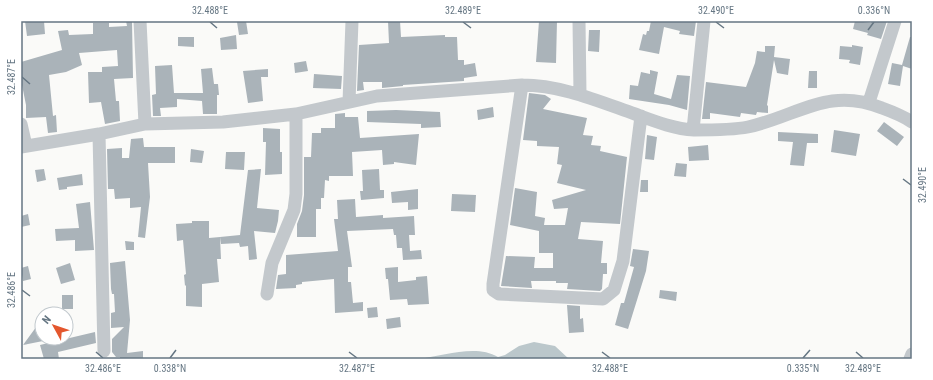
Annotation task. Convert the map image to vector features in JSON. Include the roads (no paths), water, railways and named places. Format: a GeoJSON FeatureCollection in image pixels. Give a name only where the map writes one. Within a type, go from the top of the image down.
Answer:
{"type":"FeatureCollection","features":[{"type":"Feature","properties":{"kind":"street"},"geometry":{"type":"LineString","coordinates":[[140,21],[145,124]]}},
{"type":"Feature","properties":{"kind":"street"},"geometry":{"type":"LineString","coordinates":[[349,102],[352,21]]}},
{"type":"Feature","properties":{"kind":"street"},"geometry":{"type":"LineString","coordinates":[[579,21],[580,94]]}},
{"type":"Feature","properties":{"kind":"street"},"geometry":{"type":"LineString","coordinates":[[693,130],[704,21]]}},
{"type":"Feature","properties":{"kind":"street"},"geometry":{"type":"LineString","coordinates":[[869,102],[895,21]]}},
{"type":"Feature","properties":{"kind":"street"},"geometry":{"type":"LineString","coordinates":[[522,85],[493,284],[493,290],[499,294],[603,299],[614,290],[623,261],[641,116]]}},
{"type":"Feature","properties":{"kind":"street"},"geometry":{"type":"LineString","coordinates":[[21,124],[23,147],[99,134],[145,124],[223,122],[296,114],[377,96],[522,85],[535,85],[580,94],[664,124],[693,130],[748,127],[816,104],[840,99],[869,102],[909,116]]}},
{"type":"Feature","properties":{"kind":"street"},"geometry":{"type":"LineString","coordinates":[[267,294],[272,263],[294,210],[296,194],[296,114]]}},
{"type":"Feature","properties":{"kind":"street"},"geometry":{"type":"LineString","coordinates":[[99,134],[104,351]]}},
{"type":"Feature","properties":{"kind":"street"},"geometry":{"type":"LineString","coordinates":[[910,359],[912,354]]}}]}
